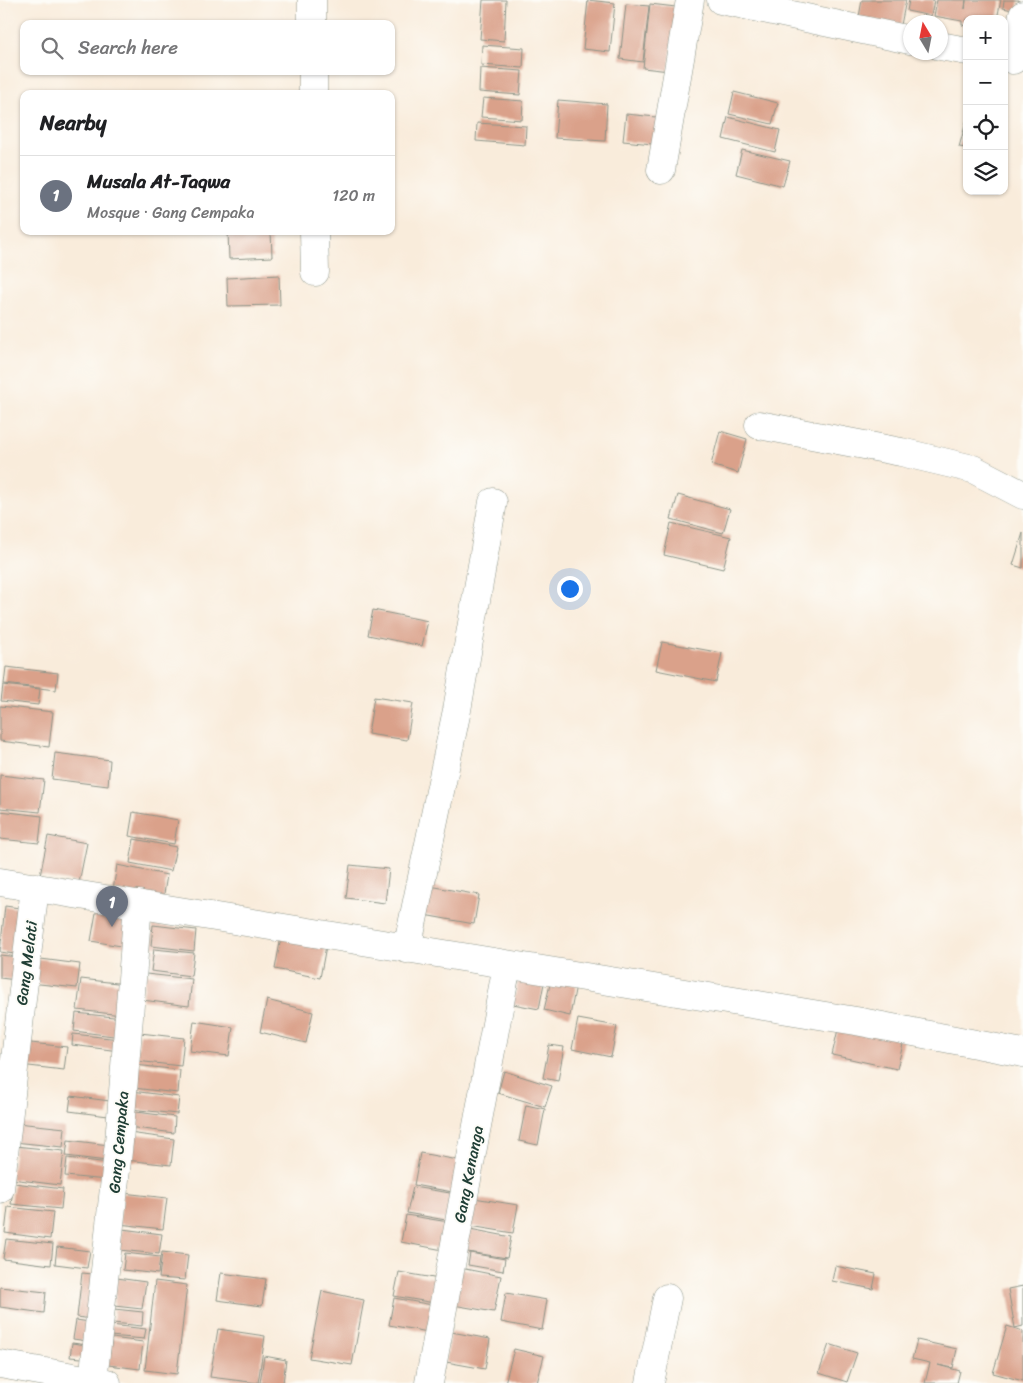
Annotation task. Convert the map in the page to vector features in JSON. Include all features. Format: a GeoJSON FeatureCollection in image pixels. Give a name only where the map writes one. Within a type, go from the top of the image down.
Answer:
{"type":"FeatureCollection","features":[{"type":"Feature","properties":{"kind":"street"},"geometry":{"type":"LineString","coordinates":[[312,0],[312,20]]}},
{"type":"Feature","properties":{"kind":"street"},"geometry":{"type":"LineString","coordinates":[[661,170],[690,0]]}},
{"type":"Feature","properties":{"kind":"street"},"geometry":{"type":"LineString","coordinates":[[721,0],[903,39]]}},
{"type":"Feature","properties":{"kind":"street"},"geometry":{"type":"LineString","coordinates":[[1013,60],[1023,15]]}},
{"type":"Feature","properties":{"kind":"street"},"geometry":{"type":"LineString","coordinates":[[948,47],[963,50]]}},
{"type":"Feature","properties":{"kind":"street"},"geometry":{"type":"LineString","coordinates":[[313,75],[313,90]]}},
{"type":"Feature","properties":{"kind":"street"},"geometry":{"type":"LineString","coordinates":[[314,235],[315,272]]}},
{"type":"Feature","properties":{"kind":"street"},"geometry":{"type":"LineString","coordinates":[[760,425],[900,452],[973,469],[1023,495]]}},
{"type":"Feature","properties":{"kind":"street"},"geometry":{"type":"LineString","coordinates":[[407,949],[457,710],[493,502]]}},
{"type":"Feature","properties":{"kind":"street"},"geometry":{"type":"LineString","coordinates":[[0,882],[856,1021],[1023,1053]]}},
{"type":"Feature","properties":{"kind":"street","name":"Gang Melati"},"geometry":{"type":"LineString","coordinates":[[0,1188],[35,887]]}},
{"type":"Feature","properties":{"kind":"street","name":"Gang Cempaka"},"geometry":{"type":"LineString","coordinates":[[100,1382],[138,904]]}},
{"type":"Feature","properties":{"kind":"street","name":"Gang Kenanga"},"geometry":{"type":"LineString","coordinates":[[429,1383],[507,965]]}},
{"type":"Feature","properties":{"kind":"street"},"geometry":{"type":"LineString","coordinates":[[650,1383],[667,1298]]}},
{"type":"Feature","properties":{"kind":"street"},"geometry":{"type":"LineString","coordinates":[[0,1364],[100,1382]]}},
{"type":"Feature","properties":{"kind":"building"},"geometry":{"type":"Polygon","coordinates":[[[483,0],[506,0],[504,41],[480,39],[483,0]]]}},
{"type":"Feature","properties":{"kind":"building"},"geometry":{"type":"Polygon","coordinates":[[[588,0],[615,3],[610,52],[583,49],[588,0]]]}},
{"type":"Feature","properties":{"kind":"building"},"geometry":{"type":"Polygon","coordinates":[[[862,0],[906,0],[901,25],[859,17],[862,0]]]}},
{"type":"Feature","properties":{"kind":"building"},"geometry":{"type":"Polygon","coordinates":[[[909,0],[934,0],[931,15],[907,11],[909,0]]]}},
{"type":"Feature","properties":{"kind":"building"},"geometry":{"type":"Polygon","coordinates":[[[937,0],[1001,0],[998,15],[963,15],[963,25],[962,21],[948,18],[948,15],[934,15],[937,0]]]}},
{"type":"Feature","properties":{"kind":"building"},"geometry":{"type":"Polygon","coordinates":[[[1004,0],[1019,0],[1017,11],[1003,8],[1004,0]]]}},
{"type":"Feature","properties":{"kind":"building"},"geometry":{"type":"Polygon","coordinates":[[[626,4],[649,6],[643,62],[620,59],[626,4]]]}},
{"type":"Feature","properties":{"kind":"building"},"geometry":{"type":"Polygon","coordinates":[[[650,4],[676,7],[669,71],[643,68],[650,4]]]}},
{"type":"Feature","properties":{"kind":"building"},"geometry":{"type":"Polygon","coordinates":[[[482,45],[524,48],[523,68],[481,65],[482,45]]]}},
{"type":"Feature","properties":{"kind":"building"},"geometry":{"type":"Polygon","coordinates":[[[480,68],[522,71],[520,95],[479,92],[480,68]]]}},
{"type":"Feature","properties":{"kind":"building"},"geometry":{"type":"Polygon","coordinates":[[[734,92],[778,103],[772,124],[729,114],[734,92]]]}},
{"type":"Feature","properties":{"kind":"building"},"geometry":{"type":"Polygon","coordinates":[[[483,98],[523,101],[522,120],[481,117],[483,98]]]}},
{"type":"Feature","properties":{"kind":"building"},"geometry":{"type":"Polygon","coordinates":[[[558,100],[607,104],[605,141],[555,138],[558,100]]]}},
{"type":"Feature","properties":{"kind":"building"},"geometry":{"type":"Polygon","coordinates":[[[626,114],[666,118],[662,145],[623,141],[626,114]]]}},
{"type":"Feature","properties":{"kind":"building"},"geometry":{"type":"Polygon","coordinates":[[[728,117],[780,130],[775,152],[723,139],[728,117]]]}},
{"type":"Feature","properties":{"kind":"building"},"geometry":{"type":"Polygon","coordinates":[[[477,123],[526,126],[525,145],[476,141],[477,123]]]}},
{"type":"Feature","properties":{"kind":"building"},"geometry":{"type":"Polygon","coordinates":[[[963,133],[963,148],[959,147],[963,133]]]}},
{"type":"Feature","properties":{"kind":"building"},"geometry":{"type":"Polygon","coordinates":[[[742,150],[790,161],[783,186],[736,174],[742,150]]]}},
{"type":"Feature","properties":{"kind":"building"},"geometry":{"type":"Polygon","coordinates":[[[228,235],[271,235],[272,257],[229,259],[228,235]]]}},
{"type":"Feature","properties":{"kind":"building"},"geometry":{"type":"Polygon","coordinates":[[[279,275],[280,305],[228,306],[227,278],[279,275]]]}},
{"type":"Feature","properties":{"kind":"building"},"geometry":{"type":"Polygon","coordinates":[[[720,431],[747,439],[738,473],[711,465],[720,431]]]}},
{"type":"Feature","properties":{"kind":"building"},"geometry":{"type":"Polygon","coordinates":[[[678,495],[730,509],[723,533],[671,519],[678,495]]]}},
{"type":"Feature","properties":{"kind":"building"},"geometry":{"type":"Polygon","coordinates":[[[671,523],[731,537],[723,569],[664,555],[671,523]]]}},
{"type":"Feature","properties":{"kind":"building"},"geometry":{"type":"Polygon","coordinates":[[[1023,533],[1023,568],[1013,565],[1023,533]]]}},
{"type":"Feature","properties":{"kind":"building"},"geometry":{"type":"Polygon","coordinates":[[[373,610],[428,621],[422,646],[368,635],[373,610]]]}},
{"type":"Feature","properties":{"kind":"building"},"geometry":{"type":"Polygon","coordinates":[[[662,642],[722,653],[716,682],[656,670],[662,642]]]}},
{"type":"Feature","properties":{"kind":"building"},"geometry":{"type":"Polygon","coordinates":[[[6,667],[58,673],[56,690],[4,684],[6,667]]]}},
{"type":"Feature","properties":{"kind":"building"},"geometry":{"type":"Polygon","coordinates":[[[3,685],[40,689],[38,705],[1,701],[3,685]]]}},
{"type":"Feature","properties":{"kind":"building"},"geometry":{"type":"Polygon","coordinates":[[[374,697],[413,703],[407,740],[368,734],[374,697]]]}},
{"type":"Feature","properties":{"kind":"building"},"geometry":{"type":"Polygon","coordinates":[[[0,706],[53,712],[49,747],[0,741],[0,706]]]}},
{"type":"Feature","properties":{"kind":"building"},"geometry":{"type":"Polygon","coordinates":[[[55,753],[110,760],[108,786],[52,779],[55,753]]]}},
{"type":"Feature","properties":{"kind":"building"},"geometry":{"type":"Polygon","coordinates":[[[0,775],[44,780],[40,812],[0,808],[0,775]]]}},
{"type":"Feature","properties":{"kind":"building"},"geometry":{"type":"Polygon","coordinates":[[[0,811],[42,816],[39,843],[0,839],[0,811]]]}},
{"type":"Feature","properties":{"kind":"building"},"geometry":{"type":"Polygon","coordinates":[[[133,812],[178,820],[174,844],[129,836],[133,812]]]}},
{"type":"Feature","properties":{"kind":"building"},"geometry":{"type":"Polygon","coordinates":[[[48,836],[87,843],[79,883],[40,876],[48,836]]]}},
{"type":"Feature","properties":{"kind":"building"},"geometry":{"type":"Polygon","coordinates":[[[134,839],[176,847],[171,871],[130,863],[134,839]]]}},
{"type":"Feature","properties":{"kind":"building"},"geometry":{"type":"Polygon","coordinates":[[[117,865],[167,875],[163,900],[113,890],[117,865]]]}},
{"type":"Feature","properties":{"kind":"building"},"geometry":{"type":"Polygon","coordinates":[[[350,865],[389,869],[385,903],[346,898],[350,865]]]}},
{"type":"Feature","properties":{"kind":"building"},"geometry":{"type":"Polygon","coordinates":[[[430,886],[479,895],[474,924],[424,915],[430,886]]]}},
{"type":"Feature","properties":{"kind":"building"},"geometry":{"type":"Polygon","coordinates":[[[5,906],[27,909],[22,955],[0,952],[5,906]]]}},
{"type":"Feature","properties":{"kind":"building"},"geometry":{"type":"Polygon","coordinates":[[[97,907],[133,913],[127,947],[91,941],[97,907]]]}},
{"type":"Feature","properties":{"kind":"building"},"geometry":{"type":"Polygon","coordinates":[[[153,925],[196,930],[194,951],[151,946],[153,925]]]}},
{"type":"Feature","properties":{"kind":"building"},"geometry":{"type":"Polygon","coordinates":[[[281,937],[326,946],[320,978],[275,969],[281,937]]]}},
{"type":"Feature","properties":{"kind":"building"},"geometry":{"type":"Polygon","coordinates":[[[154,949],[194,953],[191,976],[151,971],[154,949]]]}},
{"type":"Feature","properties":{"kind":"building"},"geometry":{"type":"Polygon","coordinates":[[[0,955],[19,957],[16,980],[0,978],[0,955]]]}},
{"type":"Feature","properties":{"kind":"building"},"geometry":{"type":"Polygon","coordinates":[[[33,958],[80,964],[77,988],[30,983],[33,958]]]}},
{"type":"Feature","properties":{"kind":"building"},"geometry":{"type":"Polygon","coordinates":[[[520,973],[545,978],[539,1009],[513,1004],[520,973]]]}},
{"type":"Feature","properties":{"kind":"building"},"geometry":{"type":"Polygon","coordinates":[[[146,974],[192,979],[189,1006],[142,1000],[146,974]]]}},
{"type":"Feature","properties":{"kind":"building"},"geometry":{"type":"Polygon","coordinates":[[[81,979],[126,984],[122,1015],[77,1010],[81,979]]]}},
{"type":"Feature","properties":{"kind":"building"},"geometry":{"type":"Polygon","coordinates":[[[551,980],[576,985],[570,1016],[544,1010],[551,980]]]}},
{"type":"Feature","properties":{"kind":"building"},"geometry":{"type":"Polygon","coordinates":[[[267,1000],[313,1012],[306,1043],[260,1032],[267,1000]]]}},
{"type":"Feature","properties":{"kind":"building"},"geometry":{"type":"Polygon","coordinates":[[[76,1013],[123,1018],[121,1037],[74,1031],[76,1013]]]}},
{"type":"Feature","properties":{"kind":"building"},"geometry":{"type":"Polygon","coordinates":[[[578,1019],[617,1026],[611,1057],[572,1049],[578,1019]]]}},
{"type":"Feature","properties":{"kind":"building"},"geometry":{"type":"Polygon","coordinates":[[[194,1021],[233,1027],[229,1056],[190,1051],[194,1021]]]}},
{"type":"Feature","properties":{"kind":"building"},"geometry":{"type":"Polygon","coordinates":[[[839,1025],[904,1040],[897,1069],[832,1055],[839,1025]]]}},
{"type":"Feature","properties":{"kind":"building"},"geometry":{"type":"Polygon","coordinates":[[[140,1033],[184,1038],[181,1066],[136,1061],[140,1033]]]}},
{"type":"Feature","properties":{"kind":"building"},"geometry":{"type":"Polygon","coordinates":[[[73,1034],[120,1039],[119,1051],[72,1045],[73,1034]]]}},
{"type":"Feature","properties":{"kind":"building"},"geometry":{"type":"Polygon","coordinates":[[[22,1042],[67,1047],[64,1070],[20,1065],[22,1042]]]}},
{"type":"Feature","properties":{"kind":"building"},"geometry":{"type":"Polygon","coordinates":[[[549,1045],[564,1047],[558,1081],[543,1078],[549,1045]]]}},
{"type":"Feature","properties":{"kind":"building"},"geometry":{"type":"Polygon","coordinates":[[[135,1065],[180,1070],[178,1093],[133,1088],[135,1065]]]}},
{"type":"Feature","properties":{"kind":"building"},"geometry":{"type":"Polygon","coordinates":[[[504,1071],[552,1086],[545,1107],[498,1093],[504,1071]]]}},
{"type":"Feature","properties":{"kind":"building"},"geometry":{"type":"Polygon","coordinates":[[[132,1091],[179,1097],[177,1114],[130,1109],[132,1091]]]}},
{"type":"Feature","properties":{"kind":"building"},"geometry":{"type":"Polygon","coordinates":[[[71,1096],[110,1101],[108,1116],[69,1111],[71,1096]]]}},
{"type":"Feature","properties":{"kind":"building"},"geometry":{"type":"Polygon","coordinates":[[[526,1105],[545,1109],[538,1145],[519,1141],[526,1105]]]}},
{"type":"Feature","properties":{"kind":"building"},"geometry":{"type":"Polygon","coordinates":[[[129,1111],[175,1117],[174,1133],[128,1127],[129,1111]]]}},
{"type":"Feature","properties":{"kind":"building"},"geometry":{"type":"Polygon","coordinates":[[[17,1123],[65,1128],[63,1147],[14,1142],[17,1123]]]}},
{"type":"Feature","properties":{"kind":"building"},"geometry":{"type":"Polygon","coordinates":[[[129,1133],[174,1139],[171,1165],[126,1160],[129,1133]]]}},
{"type":"Feature","properties":{"kind":"building"},"geometry":{"type":"Polygon","coordinates":[[[68,1140],[109,1145],[107,1161],[66,1156],[68,1140]]]}},
{"type":"Feature","properties":{"kind":"building"},"geometry":{"type":"Polygon","coordinates":[[[15,1146],[64,1151],[60,1185],[11,1179],[15,1146]]]}},
{"type":"Feature","properties":{"kind":"building"},"geometry":{"type":"Polygon","coordinates":[[[420,1153],[464,1161],[458,1193],[414,1185],[420,1153]]]}},
{"type":"Feature","properties":{"kind":"building"},"geometry":{"type":"Polygon","coordinates":[[[67,1158],[109,1163],[107,1180],[65,1176],[67,1158]]]}},
{"type":"Feature","properties":{"kind":"building"},"geometry":{"type":"Polygon","coordinates":[[[14,1183],[63,1189],[61,1209],[11,1204],[14,1183]]]}},
{"type":"Feature","properties":{"kind":"building"},"geometry":{"type":"Polygon","coordinates":[[[413,1187],[456,1194],[451,1221],[407,1213],[413,1187]]]}},
{"type":"Feature","properties":{"kind":"building"},"geometry":{"type":"Polygon","coordinates":[[[123,1193],[167,1198],[163,1229],[119,1224],[123,1193]]]}},
{"type":"Feature","properties":{"kind":"building"},"geometry":{"type":"Polygon","coordinates":[[[474,1198],[518,1205],[513,1233],[470,1226],[474,1198]]]}},
{"type":"Feature","properties":{"kind":"building"},"geometry":{"type":"Polygon","coordinates":[[[8,1207],[53,1212],[50,1239],[5,1233],[8,1207]]]}},
{"type":"Feature","properties":{"kind":"building"},"geometry":{"type":"Polygon","coordinates":[[[406,1215],[448,1222],[443,1250],[401,1242],[406,1215]]]}},
{"type":"Feature","properties":{"kind":"building"},"geometry":{"type":"Polygon","coordinates":[[[465,1228],[511,1237],[507,1258],[461,1251],[465,1228]]]}},
{"type":"Feature","properties":{"kind":"building"},"geometry":{"type":"Polygon","coordinates":[[[122,1229],[162,1234],[159,1254],[119,1250],[122,1229]]]}},
{"type":"Feature","properties":{"kind":"building"},"geometry":{"type":"Polygon","coordinates":[[[6,1239],[53,1244],[51,1265],[3,1259],[6,1239]]]}},
{"type":"Feature","properties":{"kind":"building"},"geometry":{"type":"Polygon","coordinates":[[[57,1247],[90,1251],[87,1268],[55,1264],[57,1247]]]}},
{"type":"Feature","properties":{"kind":"building"},"geometry":{"type":"Polygon","coordinates":[[[162,1252],[188,1255],[185,1280],[159,1278],[162,1252]]]}},
{"type":"Feature","properties":{"kind":"building"},"geometry":{"type":"Polygon","coordinates":[[[125,1253],[160,1257],[158,1274],[123,1270],[125,1253]]]}},
{"type":"Feature","properties":{"kind":"building"},"geometry":{"type":"Polygon","coordinates":[[[470,1253],[505,1259],[503,1271],[468,1265],[470,1253]]]}},
{"type":"Feature","properties":{"kind":"building"},"geometry":{"type":"Polygon","coordinates":[[[835,1266],[876,1274],[873,1289],[832,1281],[835,1266]]]}},
{"type":"Feature","properties":{"kind":"building"},"geometry":{"type":"Polygon","coordinates":[[[460,1268],[501,1276],[494,1312],[453,1305],[460,1268]]]}},
{"type":"Feature","properties":{"kind":"building"},"geometry":{"type":"Polygon","coordinates":[[[399,1272],[445,1280],[440,1304],[394,1296],[399,1272]]]}},
{"type":"Feature","properties":{"kind":"building"},"geometry":{"type":"Polygon","coordinates":[[[82,1273],[104,1275],[99,1320],[77,1317],[82,1273]]]}},
{"type":"Feature","properties":{"kind":"building"},"geometry":{"type":"Polygon","coordinates":[[[221,1273],[266,1279],[262,1306],[217,1300],[221,1273]]]}},
{"type":"Feature","properties":{"kind":"building"},"geometry":{"type":"Polygon","coordinates":[[[117,1278],[146,1282],[142,1309],[114,1306],[117,1278]]]}},
{"type":"Feature","properties":{"kind":"building"},"geometry":{"type":"Polygon","coordinates":[[[155,1281],[187,1285],[177,1374],[145,1370],[155,1281]]]}},
{"type":"Feature","properties":{"kind":"building"},"geometry":{"type":"Polygon","coordinates":[[[1023,1286],[1023,1326],[1015,1328],[1008,1289],[1023,1286]]]}},
{"type":"Feature","properties":{"kind":"building"},"geometry":{"type":"Polygon","coordinates":[[[0,1287],[46,1292],[44,1313],[0,1307],[0,1287]]]}},
{"type":"Feature","properties":{"kind":"building"},"geometry":{"type":"Polygon","coordinates":[[[322,1291],[364,1300],[352,1365],[309,1358],[322,1291]]]}},
{"type":"Feature","properties":{"kind":"building"},"geometry":{"type":"Polygon","coordinates":[[[506,1293],[547,1300],[542,1330],[501,1322],[506,1293]]]}},
{"type":"Feature","properties":{"kind":"building"},"geometry":{"type":"Polygon","coordinates":[[[394,1298],[438,1306],[434,1333],[389,1325],[394,1298]]]}},
{"type":"Feature","properties":{"kind":"building"},"geometry":{"type":"Polygon","coordinates":[[[114,1309],[143,1312],[142,1326],[113,1323],[114,1309]]]}},
{"type":"Feature","properties":{"kind":"building"},"geometry":{"type":"Polygon","coordinates":[[[76,1320],[97,1323],[95,1342],[73,1339],[76,1320]]]}},
{"type":"Feature","properties":{"kind":"building"},"geometry":{"type":"Polygon","coordinates":[[[111,1325],[146,1329],[144,1339],[110,1336],[111,1325]]]}},
{"type":"Feature","properties":{"kind":"building"},"geometry":{"type":"Polygon","coordinates":[[[1007,1326],[1023,1331],[1023,1381],[993,1373],[1007,1326]]]}},
{"type":"Feature","properties":{"kind":"building"},"geometry":{"type":"Polygon","coordinates":[[[218,1329],[265,1336],[258,1383],[210,1377],[218,1329]]]}},
{"type":"Feature","properties":{"kind":"building"},"geometry":{"type":"Polygon","coordinates":[[[451,1332],[490,1339],[485,1369],[446,1362],[451,1332]]]}},
{"type":"Feature","properties":{"kind":"building"},"geometry":{"type":"Polygon","coordinates":[[[112,1338],[143,1342],[140,1369],[108,1365],[112,1338]]]}},
{"type":"Feature","properties":{"kind":"building"},"geometry":{"type":"Polygon","coordinates":[[[917,1340],[957,1349],[953,1368],[938,1365],[960,1371],[957,1383],[925,1383],[930,1363],[912,1359],[917,1340]]]}},
{"type":"Feature","properties":{"kind":"building"},"geometry":{"type":"Polygon","coordinates":[[[72,1343],[94,1346],[93,1359],[70,1357],[72,1343]]]}},
{"type":"Feature","properties":{"kind":"building"},"geometry":{"type":"Polygon","coordinates":[[[829,1344],[857,1353],[847,1382],[819,1373],[829,1344]]]}},
{"type":"Feature","properties":{"kind":"building"},"geometry":{"type":"Polygon","coordinates":[[[514,1349],[544,1356],[537,1383],[505,1383],[514,1349]]]}},
{"type":"Feature","properties":{"kind":"building"},"geometry":{"type":"Polygon","coordinates":[[[264,1356],[286,1360],[283,1383],[260,1383],[264,1356]]]}},
{"type":"Feature","properties":{"kind":"place","name":"Musala At-Taqwa"},"geometry":{"type":"Point","coordinates":[112,927]}}]}
